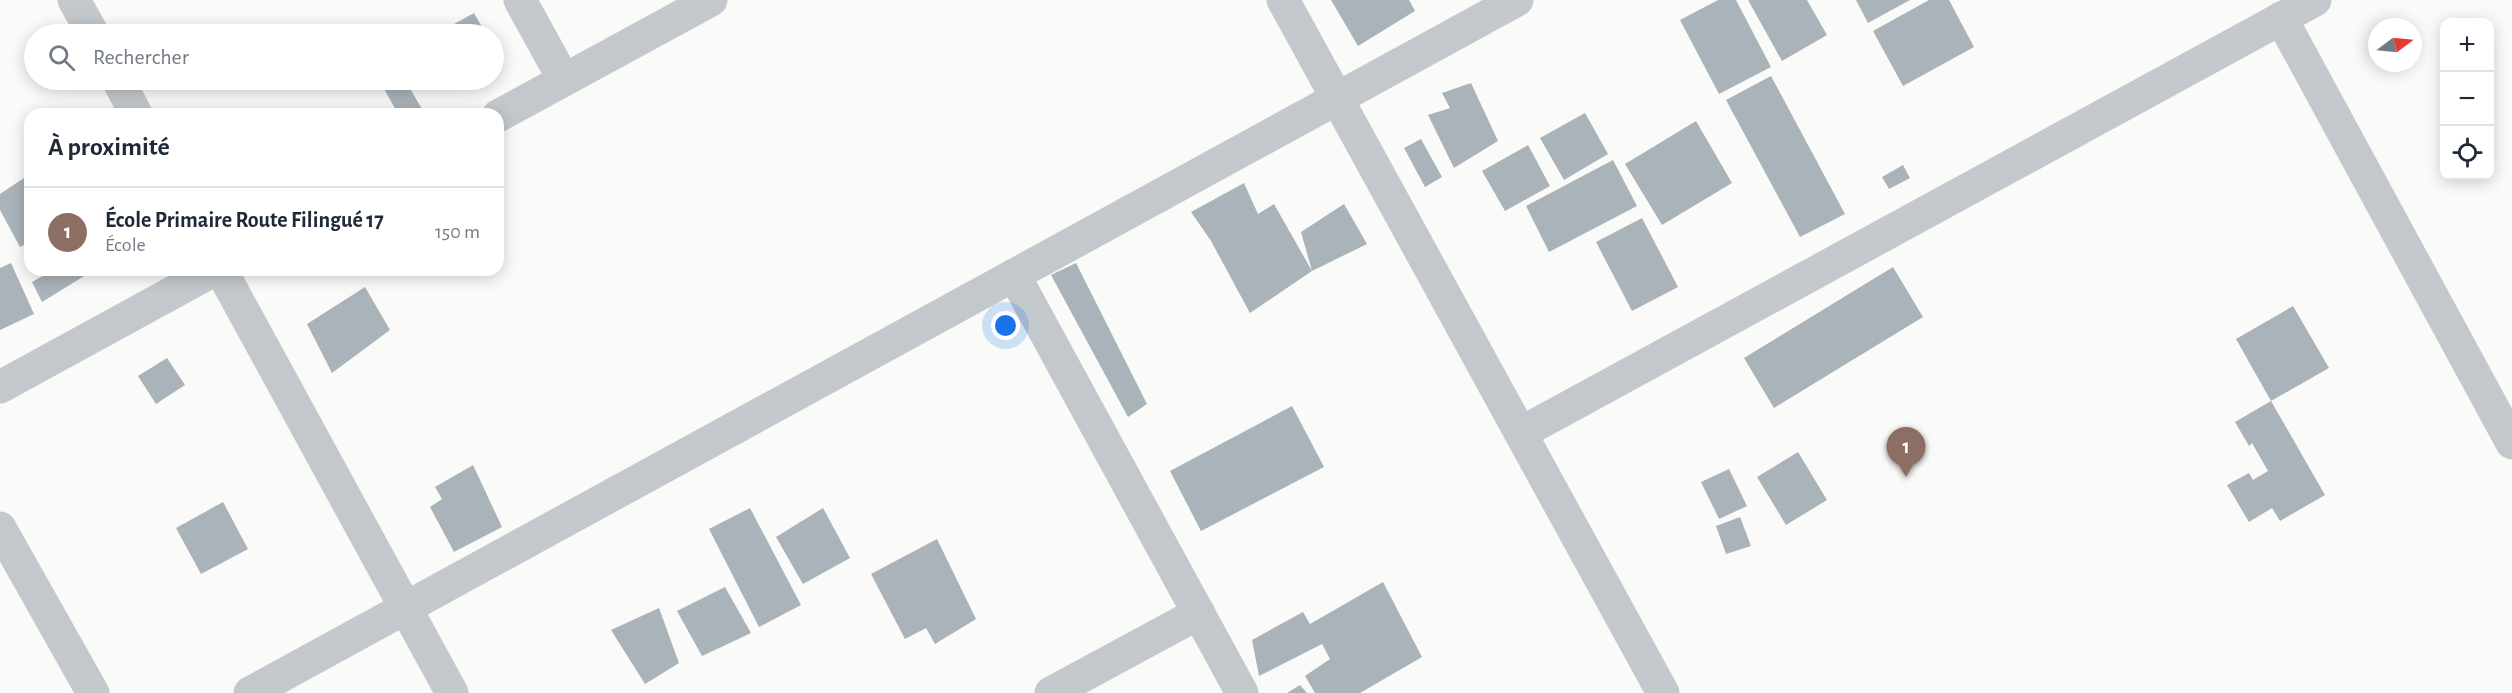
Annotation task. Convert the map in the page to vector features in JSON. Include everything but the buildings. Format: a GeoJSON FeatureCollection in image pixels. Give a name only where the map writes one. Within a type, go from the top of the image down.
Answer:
{"type":"FeatureCollection","features":[{"type":"Feature","properties":{"kind":"street"},"geometry":{"type":"LineString","coordinates":[[74,0],[87,24]]}},
{"type":"Feature","properties":{"kind":"street"},"geometry":{"type":"LineString","coordinates":[[520,0],[564,80]]}},
{"type":"Feature","properties":{"kind":"street"},"geometry":{"type":"LineString","coordinates":[[504,113],[711,0]]}},
{"type":"Feature","properties":{"kind":"street"},"geometry":{"type":"LineString","coordinates":[[1283,0],[1664,693]]}},
{"type":"Feature","properties":{"kind":"street"},"geometry":{"type":"LineString","coordinates":[[250,693],[1517,0]]}},
{"type":"Feature","properties":{"kind":"street"},"geometry":{"type":"LineString","coordinates":[[1521,433],[2315,0]]}},
{"type":"Feature","properties":{"kind":"street"},"geometry":{"type":"LineString","coordinates":[[2281,18],[2512,443]]}},
{"type":"Feature","properties":{"kind":"street"},"geometry":{"type":"LineString","coordinates":[[123,90],[133,108]]}},
{"type":"Feature","properties":{"kind":"street"},"geometry":{"type":"LineString","coordinates":[[1014,275],[1242,693]]}},
{"type":"Feature","properties":{"kind":"street"},"geometry":{"type":"LineString","coordinates":[[0,387],[203,276]]}},
{"type":"Feature","properties":{"kind":"street"},"geometry":{"type":"LineString","coordinates":[[224,276],[452,693]]}},
{"type":"Feature","properties":{"kind":"street"},"geometry":{"type":"LineString","coordinates":[[0,528],[93,693]]}},
{"type":"Feature","properties":{"kind":"street"},"geometry":{"type":"LineString","coordinates":[[1051,693],[1199,613]]}},
{"type":"Feature","properties":{"kind":"place","name":"École Primaire Route Filingué 17"},"geometry":{"type":"Point","coordinates":[1906,477]}}]}
